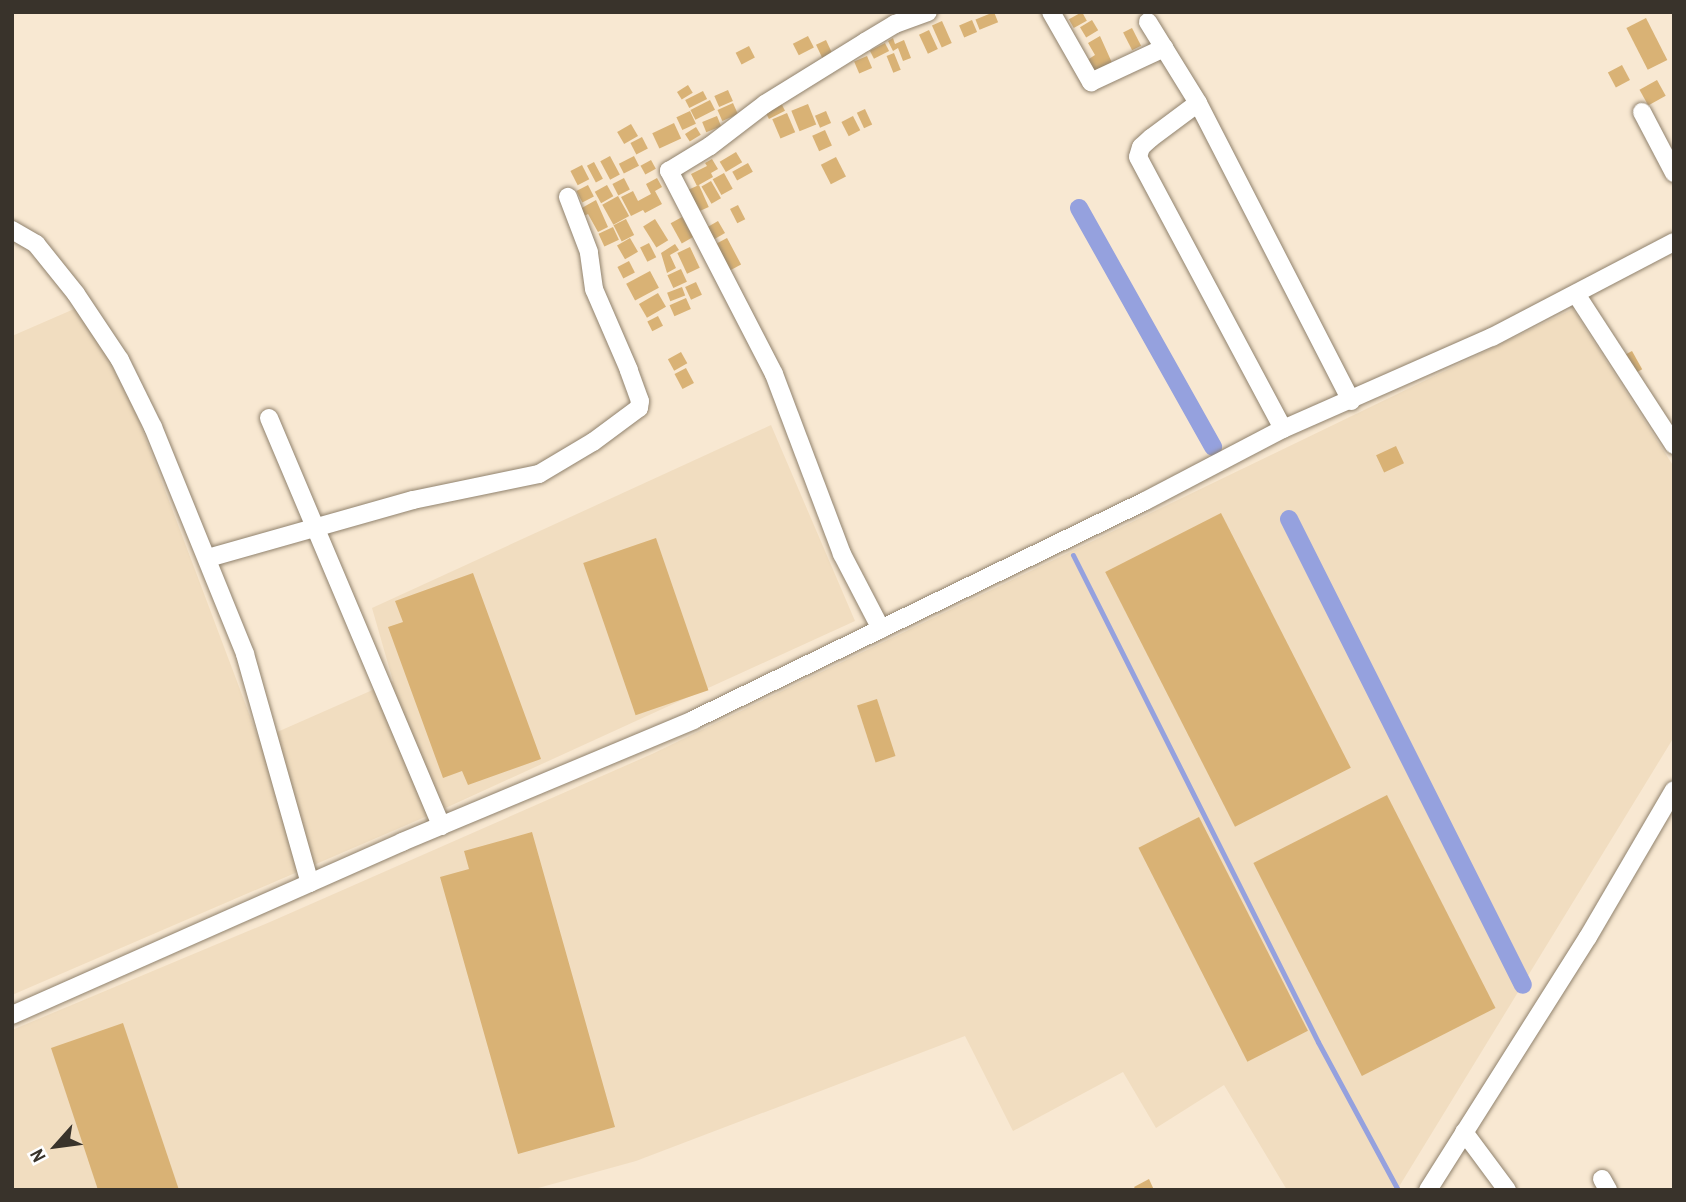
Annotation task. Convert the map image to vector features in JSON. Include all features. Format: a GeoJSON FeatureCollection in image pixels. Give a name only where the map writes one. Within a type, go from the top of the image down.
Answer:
{"type":"FeatureCollection","features":[{"type":"Feature","properties":{"kind":"street"},"geometry":{"type":"LineString","coordinates":[[881,629],[842,554],[762,350],[669,171],[710,146],[765,104],[864,42],[895,24],[928,12]]}},
{"type":"Feature","properties":{"kind":"street"},"geometry":{"type":"LineString","coordinates":[[1051,12],[1091,82],[1164,48]]}},
{"type":"Feature","properties":{"kind":"street"},"geometry":{"type":"LineString","coordinates":[[1148,22],[1198,103],[1351,401]]}},
{"type":"Feature","properties":{"kind":"street"},"geometry":{"type":"LineString","coordinates":[[1198,103],[1141,147],[1138,157],[1283,429]]}},
{"type":"Feature","properties":{"kind":"street"},"geometry":{"type":"LineString","coordinates":[[1642,112],[1674,173]]}},
{"type":"Feature","properties":{"kind":"street"},"geometry":{"type":"LineString","coordinates":[[208,558],[316,530],[413,500],[539,474],[593,442],[639,408],[640,401],[629,370],[594,289],[589,253],[568,197]]}},
{"type":"Feature","properties":{"kind":"street"},"geometry":{"type":"LineString","coordinates":[[12,230],[36,244],[51,262],[120,360],[153,427],[245,654],[310,883]]}},
{"type":"Feature","properties":{"kind":"street"},"geometry":{"type":"LineString","coordinates":[[12,1015],[442,825],[693,720],[1145,500],[1283,429],[1492,337],[1674,242]]}},
{"type":"Feature","properties":{"kind":"street"},"geometry":{"type":"LineString","coordinates":[[1576,294],[1674,445]]}},
{"type":"Feature","properties":{"kind":"street"},"geometry":{"type":"LineString","coordinates":[[269,418],[442,825]]}},
{"type":"Feature","properties":{"kind":"street"},"geometry":{"type":"LineString","coordinates":[[1427,1190],[1588,937],[1674,791]]}},
{"type":"Feature","properties":{"kind":"street"},"geometry":{"type":"LineString","coordinates":[[1464,1132],[1507,1190]]}},
{"type":"Feature","properties":{"kind":"shaded area"},"geometry":{"type":"Polygon","coordinates":[[[81,306],[136,413],[259,740],[393,681],[372,608],[771,425],[855,621],[439,811],[12,995],[12,336],[81,306]]]}},
{"type":"Feature","properties":{"kind":"shaded area"},"geometry":{"type":"Polygon","coordinates":[[[1573,309],[1674,467],[1674,737],[1397,1190],[1287,1190],[1224,1085],[1156,1128],[1123,1072],[1013,1131],[965,1036],[636,1161],[531,1190],[12,1190],[12,1030],[270,922],[652,754],[1573,309]]]}},
{"type":"Feature","properties":{"kind":"building"},"geometry":{"type":"Polygon","coordinates":[[[994,12],[998,22],[980,30],[975,19],[994,12]]]}},
{"type":"Feature","properties":{"kind":"building"},"geometry":{"type":"Polygon","coordinates":[[[1082,12],[1087,21],[1074,28],[1069,19],[1082,12]]]}},
{"type":"Feature","properties":{"kind":"building"},"geometry":{"type":"Polygon","coordinates":[[[1646,18],[1667,60],[1648,70],[1626,28],[1646,18]]]}},
{"type":"Feature","properties":{"kind":"building"},"geometry":{"type":"Polygon","coordinates":[[[972,20],[977,32],[964,37],[959,25],[972,20]]]}},
{"type":"Feature","properties":{"kind":"building"},"geometry":{"type":"Polygon","coordinates":[[[1092,20],[1098,30],[1086,37],[1080,27],[1092,20]]]}},
{"type":"Feature","properties":{"kind":"building"},"geometry":{"type":"Polygon","coordinates":[[[942,21],[952,43],[942,47],[932,25],[942,21]]]}},
{"type":"Feature","properties":{"kind":"building"},"geometry":{"type":"Polygon","coordinates":[[[1132,28],[1141,46],[1132,50],[1123,33],[1132,28]]]}},
{"type":"Feature","properties":{"kind":"building"},"geometry":{"type":"Polygon","coordinates":[[[929,30],[938,49],[928,54],[919,35],[929,30]]]}},
{"type":"Feature","properties":{"kind":"building"},"geometry":{"type":"Polygon","coordinates":[[[808,36],[814,48],[799,55],[793,44],[808,36]]]}},
{"type":"Feature","properties":{"kind":"building"},"geometry":{"type":"Polygon","coordinates":[[[1100,36],[1113,65],[1090,76],[1081,64],[1095,55],[1088,43],[1100,36]]]}},
{"type":"Feature","properties":{"kind":"building"},"geometry":{"type":"Polygon","coordinates":[[[893,38],[895,44],[904,40],[911,58],[903,61],[898,48],[893,51],[888,41],[893,38]]]}},
{"type":"Feature","properties":{"kind":"building"},"geometry":{"type":"Polygon","coordinates":[[[826,40],[833,55],[823,60],[816,45],[826,40]]]}},
{"type":"Feature","properties":{"kind":"building"},"geometry":{"type":"Polygon","coordinates":[[[885,43],[889,51],[874,59],[870,51],[885,43]]]}},
{"type":"Feature","properties":{"kind":"building"},"geometry":{"type":"Polygon","coordinates":[[[749,46],[755,58],[742,64],[736,53],[749,46]]]}},
{"type":"Feature","properties":{"kind":"building"},"geometry":{"type":"Polygon","coordinates":[[[894,53],[901,70],[893,73],[887,56],[894,53]]]}},
{"type":"Feature","properties":{"kind":"building"},"geometry":{"type":"Polygon","coordinates":[[[867,56],[872,68],[859,73],[854,61],[867,56]]]}},
{"type":"Feature","properties":{"kind":"building"},"geometry":{"type":"Polygon","coordinates":[[[1622,65],[1630,80],[1616,88],[1608,73],[1622,65]]]}},
{"type":"Feature","properties":{"kind":"building"},"geometry":{"type":"Polygon","coordinates":[[[1657,80],[1666,96],[1648,105],[1640,90],[1657,80]]]}},
{"type":"Feature","properties":{"kind":"building"},"geometry":{"type":"Polygon","coordinates":[[[688,85],[693,93],[682,100],[677,92],[688,85]]]}},
{"type":"Feature","properties":{"kind":"building"},"geometry":{"type":"Polygon","coordinates":[[[728,90],[733,101],[719,107],[714,96],[728,90]]]}},
{"type":"Feature","properties":{"kind":"building"},"geometry":{"type":"Polygon","coordinates":[[[703,91],[707,99],[689,108],[685,100],[703,91]]]}},
{"type":"Feature","properties":{"kind":"building"},"geometry":{"type":"Polygon","coordinates":[[[710,100],[715,110],[695,120],[690,110],[710,100]]]}},
{"type":"Feature","properties":{"kind":"building"},"geometry":{"type":"Polygon","coordinates":[[[780,101],[785,111],[769,119],[764,109],[780,101]]]}},
{"type":"Feature","properties":{"kind":"building"},"geometry":{"type":"Polygon","coordinates":[[[733,103],[738,114],[722,121],[717,110],[733,103]]]}},
{"type":"Feature","properties":{"kind":"building"},"geometry":{"type":"Polygon","coordinates":[[[808,104],[816,124],[800,131],[791,111],[808,104]]]}},
{"type":"Feature","properties":{"kind":"building"},"geometry":{"type":"Polygon","coordinates":[[[865,109],[872,124],[864,128],[857,113],[865,109]]]}},
{"type":"Feature","properties":{"kind":"building"},"geometry":{"type":"Polygon","coordinates":[[[690,111],[696,124],[682,130],[676,117],[690,111]]]}},
{"type":"Feature","properties":{"kind":"building"},"geometry":{"type":"Polygon","coordinates":[[[826,111],[831,123],[820,128],[815,116],[826,111]]]}},
{"type":"Feature","properties":{"kind":"building"},"geometry":{"type":"Polygon","coordinates":[[[787,113],[795,132],[780,139],[772,119],[787,113]]]}},
{"type":"Feature","properties":{"kind":"building"},"geometry":{"type":"Polygon","coordinates":[[[717,116],[721,126],[706,132],[702,122],[717,116]]]}},
{"type":"Feature","properties":{"kind":"building"},"geometry":{"type":"Polygon","coordinates":[[[853,116],[860,130],[849,136],[841,122],[853,116]]]}},
{"type":"Feature","properties":{"kind":"building"},"geometry":{"type":"Polygon","coordinates":[[[674,123],[681,138],[659,149],[652,133],[674,123]]]}},
{"type":"Feature","properties":{"kind":"building"},"geometry":{"type":"Polygon","coordinates":[[[631,124],[638,136],[624,144],[617,132],[631,124]]]}},
{"type":"Feature","properties":{"kind":"building"},"geometry":{"type":"Polygon","coordinates":[[[696,127],[701,135],[690,142],[685,134],[696,127]]]}},
{"type":"Feature","properties":{"kind":"building"},"geometry":{"type":"Polygon","coordinates":[[[825,130],[832,146],[819,151],[812,136],[825,130]]]}},
{"type":"Feature","properties":{"kind":"building"},"geometry":{"type":"Polygon","coordinates":[[[642,137],[648,149],[636,154],[630,143],[642,137]]]}},
{"type":"Feature","properties":{"kind":"building"},"geometry":{"type":"Polygon","coordinates":[[[736,152],[742,162],[726,172],[720,162],[736,152]]]}},
{"type":"Feature","properties":{"kind":"building"},"geometry":{"type":"Polygon","coordinates":[[[610,156],[620,175],[610,180],[600,161],[610,156]]]}},
{"type":"Feature","properties":{"kind":"building"},"geometry":{"type":"Polygon","coordinates":[[[634,156],[639,166],[624,174],[619,164],[634,156]]]}},
{"type":"Feature","properties":{"kind":"building"},"geometry":{"type":"Polygon","coordinates":[[[836,157],[846,177],[831,184],[821,165],[836,157]]]}},
{"type":"Feature","properties":{"kind":"building"},"geometry":{"type":"Polygon","coordinates":[[[712,159],[718,169],[711,173],[713,177],[697,186],[691,174],[707,166],[705,163],[712,159]]]}},
{"type":"Feature","properties":{"kind":"building"},"geometry":{"type":"Polygon","coordinates":[[[651,160],[656,169],[645,175],[641,166],[651,160]]]}},
{"type":"Feature","properties":{"kind":"building"},"geometry":{"type":"Polygon","coordinates":[[[594,162],[603,179],[596,183],[587,166],[594,162]]]}},
{"type":"Feature","properties":{"kind":"building"},"geometry":{"type":"Polygon","coordinates":[[[748,163],[753,172],[737,180],[732,172],[748,163]]]}},
{"type":"Feature","properties":{"kind":"building"},"geometry":{"type":"Polygon","coordinates":[[[582,165],[589,179],[578,185],[570,171],[582,165]]]}},
{"type":"Feature","properties":{"kind":"building"},"geometry":{"type":"Polygon","coordinates":[[[724,173],[733,189],[721,195],[713,179],[724,173]]]}},
{"type":"Feature","properties":{"kind":"building"},"geometry":{"type":"Polygon","coordinates":[[[624,178],[630,190],[618,195],[612,184],[624,178]]]}},
{"type":"Feature","properties":{"kind":"building"},"geometry":{"type":"Polygon","coordinates":[[[657,178],[662,187],[655,191],[662,204],[645,213],[643,210],[631,216],[621,197],[633,191],[638,201],[651,194],[646,184],[657,178]]]}},
{"type":"Feature","properties":{"kind":"building"},"geometry":{"type":"Polygon","coordinates":[[[711,181],[721,198],[711,204],[701,186],[711,181]]]}},
{"type":"Feature","properties":{"kind":"building"},"geometry":{"type":"Polygon","coordinates":[[[588,185],[594,197],[582,202],[576,191],[588,185]]]}},
{"type":"Feature","properties":{"kind":"building"},"geometry":{"type":"Polygon","coordinates":[[[607,185],[613,196],[601,203],[595,192],[607,185]]]}},
{"type":"Feature","properties":{"kind":"building"},"geometry":{"type":"Polygon","coordinates":[[[699,185],[709,207],[694,213],[684,192],[699,185]]]}},
{"type":"Feature","properties":{"kind":"building"},"geometry":{"type":"Polygon","coordinates":[[[618,196],[629,216],[613,225],[602,205],[618,196]]]}},
{"type":"Feature","properties":{"kind":"building"},"geometry":{"type":"Polygon","coordinates":[[[596,200],[608,227],[598,232],[588,214],[584,216],[580,209],[596,200]]]}},
{"type":"Feature","properties":{"kind":"building"},"geometry":{"type":"Polygon","coordinates":[[[738,205],[745,219],[737,223],[730,209],[738,205]]]}},
{"type":"Feature","properties":{"kind":"building"},"geometry":{"type":"Polygon","coordinates":[[[682,217],[693,237],[682,243],[671,223],[682,217]]]}},
{"type":"Feature","properties":{"kind":"building"},"geometry":{"type":"Polygon","coordinates":[[[626,219],[634,235],[622,241],[614,225],[626,219]]]}},
{"type":"Feature","properties":{"kind":"building"},"geometry":{"type":"Polygon","coordinates":[[[655,219],[668,240],[656,248],[643,226],[655,219]]]}},
{"type":"Feature","properties":{"kind":"building"},"geometry":{"type":"Polygon","coordinates":[[[718,221],[725,233],[710,242],[703,230],[718,221]]]}},
{"type":"Feature","properties":{"kind":"building"},"geometry":{"type":"Polygon","coordinates":[[[613,227],[619,240],[604,246],[598,234],[613,227]]]}},
{"type":"Feature","properties":{"kind":"building"},"geometry":{"type":"Polygon","coordinates":[[[630,238],[638,252],[625,259],[617,246],[630,238]]]}},
{"type":"Feature","properties":{"kind":"building"},"geometry":{"type":"Polygon","coordinates":[[[727,238],[741,264],[725,273],[711,246],[727,238]]]}},
{"type":"Feature","properties":{"kind":"building"},"geometry":{"type":"Polygon","coordinates":[[[649,243],[656,257],[647,262],[640,248],[649,243]]]}},
{"type":"Feature","properties":{"kind":"building"},"geometry":{"type":"Polygon","coordinates":[[[675,244],[679,250],[670,255],[676,268],[667,273],[661,253],[675,244]]]}},
{"type":"Feature","properties":{"kind":"building"},"geometry":{"type":"Polygon","coordinates":[[[690,247],[700,268],[687,274],[677,253],[690,247]]]}},
{"type":"Feature","properties":{"kind":"building"},"geometry":{"type":"Polygon","coordinates":[[[629,261],[635,273],[623,278],[617,267],[629,261]]]}},
{"type":"Feature","properties":{"kind":"building"},"geometry":{"type":"Polygon","coordinates":[[[681,269],[687,282],[673,288],[667,275],[681,269]]]}},
{"type":"Feature","properties":{"kind":"building"},"geometry":{"type":"Polygon","coordinates":[[[650,271],[659,288],[635,300],[626,284],[650,271]]]}},
{"type":"Feature","properties":{"kind":"building"},"geometry":{"type":"Polygon","coordinates":[[[696,282],[702,295],[691,300],[685,287],[696,282]]]}},
{"type":"Feature","properties":{"kind":"building"},"geometry":{"type":"Polygon","coordinates":[[[682,287],[685,295],[670,301],[667,293],[682,287]]]}},
{"type":"Feature","properties":{"kind":"building"},"geometry":{"type":"Polygon","coordinates":[[[658,293],[666,307],[647,318],[639,304],[658,293]]]}},
{"type":"Feature","properties":{"kind":"building"},"geometry":{"type":"Polygon","coordinates":[[[686,298],[691,309],[674,316],[670,305],[686,298]]]}},
{"type":"Feature","properties":{"kind":"building"},"geometry":{"type":"Polygon","coordinates":[[[658,316],[663,326],[652,331],[647,321],[658,316]]]}},
{"type":"Feature","properties":{"kind":"building"},"geometry":{"type":"Polygon","coordinates":[[[1632,351],[1642,369],[1634,374],[1624,355],[1632,351]]]}},
{"type":"Feature","properties":{"kind":"building"},"geometry":{"type":"Polygon","coordinates":[[[681,352],[687,363],[674,371],[668,359],[681,352]]]}},
{"type":"Feature","properties":{"kind":"building"},"geometry":{"type":"Polygon","coordinates":[[[686,368],[694,383],[683,389],[675,374],[686,368]]]}},
{"type":"Feature","properties":{"kind":"building"},"geometry":{"type":"Polygon","coordinates":[[[1396,446],[1404,463],[1384,473],[1376,455],[1396,446]]]}},
{"type":"Feature","properties":{"kind":"building"},"geometry":{"type":"Polygon","coordinates":[[[1221,513],[1351,768],[1235,827],[1105,572],[1221,513]]]}},
{"type":"Feature","properties":{"kind":"building"},"geometry":{"type":"Polygon","coordinates":[[[656,538],[708,690],[636,715],[583,563],[656,538]]]}},
{"type":"Feature","properties":{"kind":"building"},"geometry":{"type":"Polygon","coordinates":[[[473,573],[541,759],[468,785],[462,771],[443,778],[388,627],[403,622],[395,601],[473,573]]]}},
{"type":"Feature","properties":{"kind":"building"},"geometry":{"type":"Polygon","coordinates":[[[877,699],[896,756],[876,763],[857,705],[877,699]]]}},
{"type":"Feature","properties":{"kind":"building"},"geometry":{"type":"Polygon","coordinates":[[[1387,795],[1496,1008],[1362,1076],[1253,863],[1387,795]]]}},
{"type":"Feature","properties":{"kind":"building"},"geometry":{"type":"Polygon","coordinates":[[[1199,817],[1308,1031],[1247,1062],[1138,848],[1199,817]]]}},
{"type":"Feature","properties":{"kind":"building"},"geometry":{"type":"Polygon","coordinates":[[[532,832],[615,1127],[518,1154],[440,877],[469,869],[464,851],[532,832]]]}},
{"type":"Feature","properties":{"kind":"building"},"geometry":{"type":"Polygon","coordinates":[[[123,1023],[179,1190],[98,1190],[51,1048],[123,1023]]]}},
{"type":"Feature","properties":{"kind":"building"},"geometry":{"type":"Polygon","coordinates":[[[1149,1179],[1154,1190],[1136,1190],[1134,1187],[1149,1179]]]}},
{"type":"Feature","properties":{"kind":"waterway"},"geometry":{"type":"LineString","coordinates":[[1079,208],[1213,447]]}},
{"type":"Feature","properties":{"kind":"waterway"},"geometry":{"type":"LineString","coordinates":[[1289,519],[1523,985]]}},
{"type":"Feature","properties":{"kind":"waterway"},"geometry":{"type":"LineString","coordinates":[[1073,555],[1318,1042],[1398,1190]]}}]}
